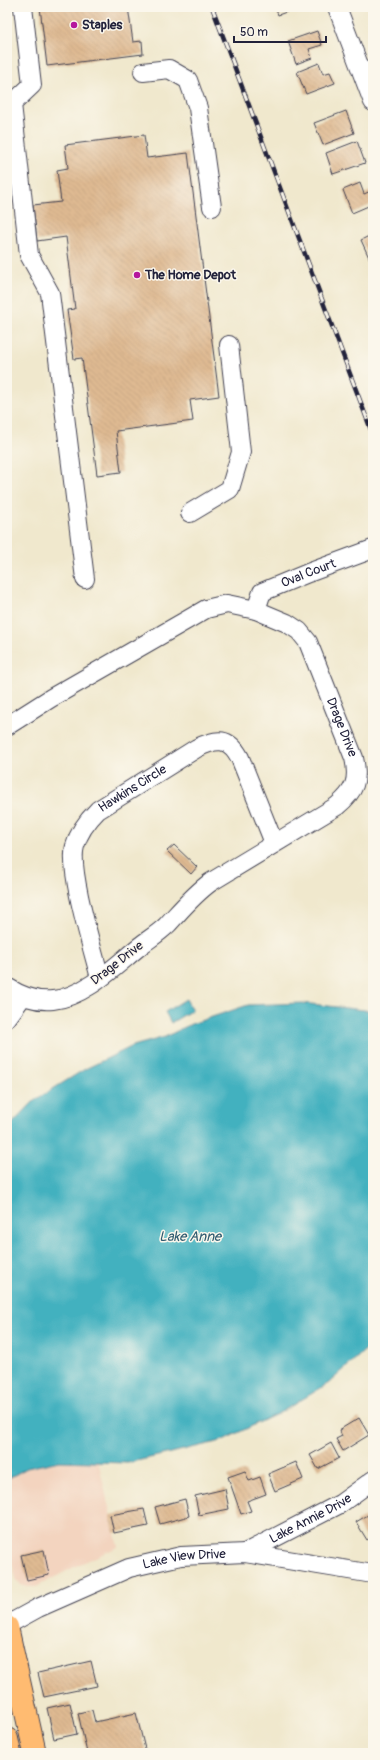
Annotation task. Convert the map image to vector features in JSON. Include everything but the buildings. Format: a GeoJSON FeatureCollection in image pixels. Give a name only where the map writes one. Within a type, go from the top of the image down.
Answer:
{"type":"FeatureCollection","features":[{"type":"Feature","properties":{"kind":"main road"},"geometry":{"type":"LineString","coordinates":[[7,1626],[35,1753]]}},
{"type":"Feature","properties":{"kind":"main road"},"geometry":{"type":"LineString","coordinates":[[7,1675],[26,1753]]}},
{"type":"Feature","properties":{"kind":"main road"},"geometry":{"type":"LineString","coordinates":[[7,1739],[10,1753]]}},
{"type":"Feature","properties":{"kind":"street"},"geometry":{"type":"LineString","coordinates":[[23,7],[32,85],[12,104],[15,135],[29,255],[50,293],[85,579]]}},
{"type":"Feature","properties":{"kind":"street"},"geometry":{"type":"LineString","coordinates":[[337,7],[373,102]]}},
{"type":"Feature","properties":{"kind":"street"},"geometry":{"type":"LineString","coordinates":[[143,72],[169,69],[188,80],[198,108],[212,206]]}},
{"type":"Feature","properties":{"kind":"street"},"geometry":{"type":"LineString","coordinates":[[190,513],[230,489],[242,452],[229,345]]}},
{"type":"Feature","properties":{"kind":"street","name":"Oval Court"},"geometry":{"type":"LineString","coordinates":[[256,610],[262,592],[373,549]]}},
{"type":"Feature","properties":{"kind":"street","name":"Drage Drive"},"geometry":{"type":"LineString","coordinates":[[7,726],[58,694],[206,609],[227,604],[256,610],[287,623],[306,637],[354,758],[357,772],[353,788],[345,799],[324,814],[205,886],[165,926],[100,978],[80,991],[66,998],[41,1000],[23,996],[7,987]]}},
{"type":"Feature","properties":{"kind":"street","name":"Hawkins Circle"},"geometry":{"type":"LineString","coordinates":[[100,978],[76,882],[73,861],[74,847],[78,838],[88,820],[98,810],[198,748],[211,742],[224,741],[232,746],[240,758],[274,843]]}},
{"type":"Feature","properties":{"kind":"street"},"geometry":{"type":"LineString","coordinates":[[7,1018],[23,996]]}},
{"type":"Feature","properties":{"kind":"street","name":"Lake Annie Drive"},"geometry":{"type":"LineString","coordinates":[[245,1553],[340,1504],[373,1480]]}},
{"type":"Feature","properties":{"kind":"street","name":"Lake View Drive"},"geometry":{"type":"LineString","coordinates":[[7,1626],[38,1608],[129,1568],[182,1556],[245,1553],[373,1574]]}},
{"type":"Feature","properties":{"kind":"shaded area"},"geometry":{"type":"Polygon","coordinates":[[[75,1360],[118,1547],[80,1564],[36,1587],[28,1587],[21,1585],[16,1579],[7,1544],[7,1402],[75,1360]]]}},
{"type":"Feature","properties":{"kind":"water"},"geometry":{"type":"Polygon","coordinates":[[[186,999],[192,1010],[171,1023],[165,1012],[186,999]]]}},
{"type":"Feature","properties":{"kind":"water","name":"Lake Anne"},"geometry":{"type":"Polygon","coordinates":[[[302,1003],[373,1011],[373,1343],[329,1383],[283,1411],[221,1441],[128,1463],[59,1461],[27,1468],[7,1479],[7,1129],[35,1100],[85,1069],[133,1046],[165,1037],[191,1024],[248,1005],[302,1003]]]}},
{"type":"Feature","properties":{"kind":"railway"},"geometry":{"type":"LineString","coordinates":[[212,7],[373,435]]}},
{"type":"Feature","properties":{"kind":"place","name":"Staples"},"geometry":{"type":"Point","coordinates":[74,25]}},
{"type":"Feature","properties":{"kind":"place","name":"The Home Depot"},"geometry":{"type":"Point","coordinates":[137,275]}}]}
